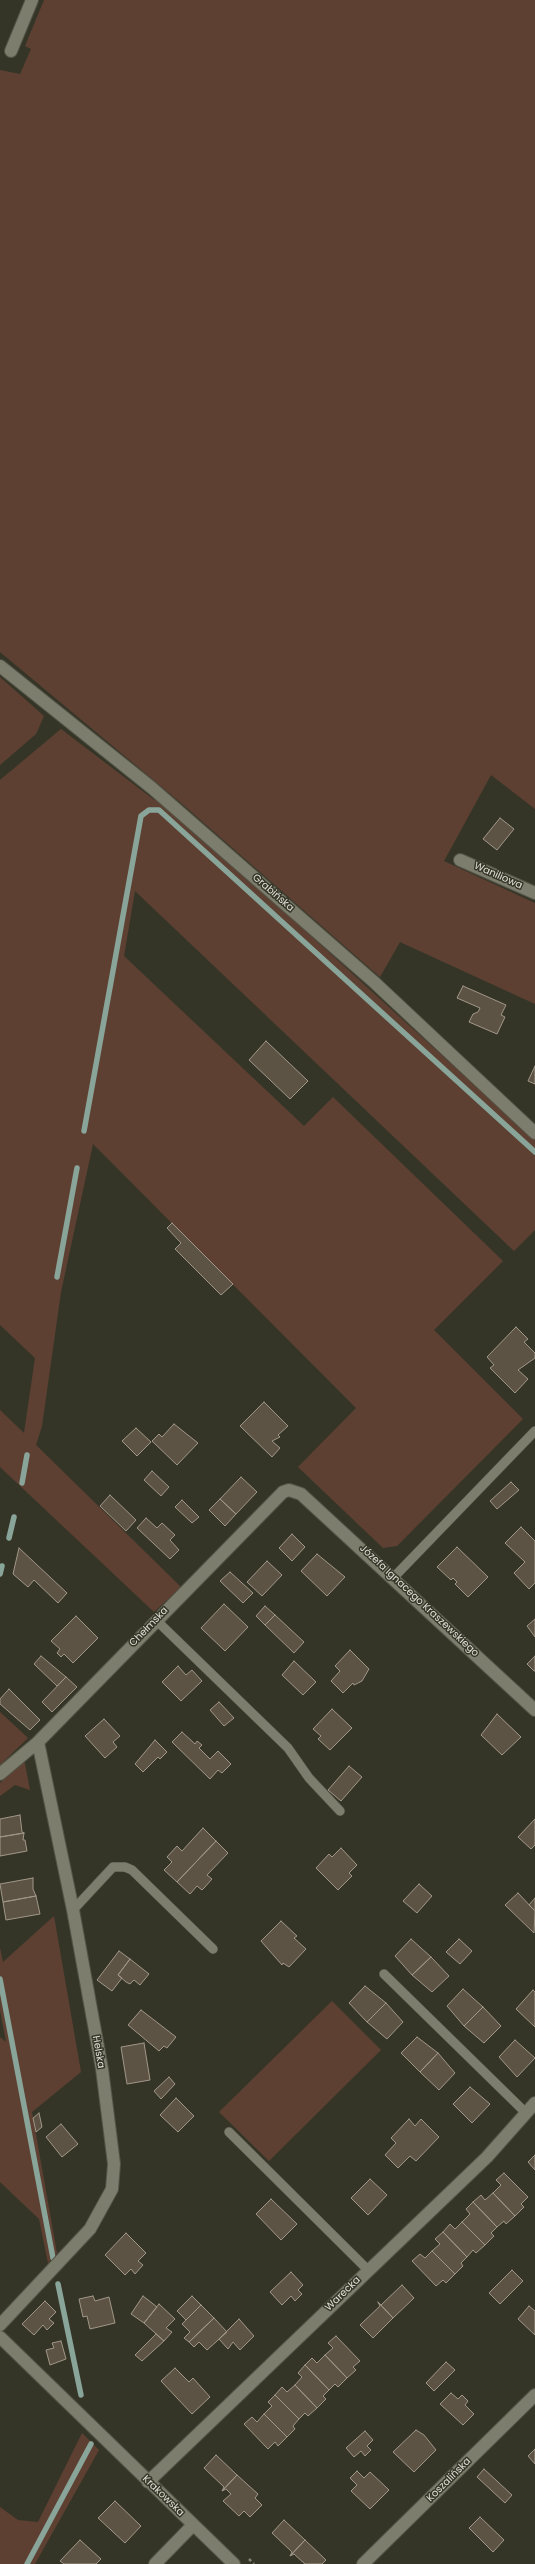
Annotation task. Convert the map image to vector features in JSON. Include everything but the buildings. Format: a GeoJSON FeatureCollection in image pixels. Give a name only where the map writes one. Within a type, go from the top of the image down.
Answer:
{"type":"FeatureCollection","features":[{"type":"Feature","properties":{"kind":"street"},"geometry":{"type":"LineString","coordinates":[[11,51],[32,0]]}},
{"type":"Feature","properties":{"kind":"street","name":"Grabińska"},"geometry":{"type":"LineString","coordinates":[[0,666],[152,788],[374,982],[535,1133]]}},
{"type":"Feature","properties":{"kind":"street","name":"Waniliowa"},"geometry":{"type":"LineString","coordinates":[[460,860],[535,893]]}},
{"type":"Feature","properties":{"kind":"street","name":"Chełmska"},"geometry":{"type":"LineString","coordinates":[[0,1774],[38,1742],[283,1492],[289,1490],[301,1494]]}},
{"type":"Feature","properties":{"kind":"street","name":"Józefa Ignacego Kraszewskiego"},"geometry":{"type":"LineString","coordinates":[[301,1494],[394,1577],[535,1710]]}},
{"type":"Feature","properties":{"kind":"street","name":"Helska"},"geometry":{"type":"LineString","coordinates":[[0,2325],[90,2229],[112,2189],[114,2164],[102,2069],[73,1910],[38,1742]]}},
{"type":"Feature","properties":{"kind":"street","name":"Warecka"},"geometry":{"type":"LineString","coordinates":[[148,2482],[487,2157],[535,2103]]}},
{"type":"Feature","properties":{"kind":"street","name":"Krakowska"},"geometry":{"type":"LineString","coordinates":[[0,2337],[234,2564]]}},
{"type":"Feature","properties":{"kind":"street","name":"Koszalińska"},"geometry":{"type":"LineString","coordinates":[[363,2564],[535,2395]]}},
{"type":"Feature","properties":{"kind":"street"},"geometry":{"type":"LineString","coordinates":[[155,2564],[193,2525]]}},
{"type":"Feature","properties":{"kind":"lane"},"geometry":{"type":"LineString","coordinates":[[394,1577],[535,1430]]}},
{"type":"Feature","properties":{"kind":"lane"},"geometry":{"type":"LineString","coordinates":[[156,1620],[288,1748],[309,1778],[340,1811]]}},
{"type":"Feature","properties":{"kind":"lane"},"geometry":{"type":"LineString","coordinates":[[73,1910],[113,1867],[125,1867],[132,1870],[213,1949]]}},
{"type":"Feature","properties":{"kind":"lane"},"geometry":{"type":"LineString","coordinates":[[384,1974],[526,2113]]}},
{"type":"Feature","properties":{"kind":"lane"},"geometry":{"type":"LineString","coordinates":[[229,2132],[368,2270]]}},
{"type":"Feature","properties":{"kind":"shaded area"},"geometry":{"type":"Polygon","coordinates":[[[44,0],[535,0],[535,809],[491,775],[444,861],[535,903],[535,1004],[400,942],[380,977],[181,803],[0,652],[0,70],[20,74],[31,49],[25,46],[44,0]]]}},
{"type":"Feature","properties":{"kind":"shaded area"},"geometry":{"type":"Polygon","coordinates":[[[0,677],[44,716],[36,734],[0,765],[0,677]]]}},
{"type":"Feature","properties":{"kind":"shaded area"},"geometry":{"type":"Polygon","coordinates":[[[61,729],[153,799],[166,804],[535,1140],[535,1230],[514,1251],[135,891],[124,956],[304,1126],[333,1097],[503,1261],[434,1330],[523,1419],[397,1546],[383,1548],[298,1467],[356,1408],[93,1144],[61,1292],[42,1426],[36,1445],[181,1587],[154,1612],[0,1467],[0,1410],[24,1433],[35,1358],[0,1325],[0,780],[61,729]]]}},
{"type":"Feature","properties":{"kind":"shaded area"},"geometry":{"type":"Polygon","coordinates":[[[0,1712],[28,1738],[0,1765],[0,1712]]]}},
{"type":"Feature","properties":{"kind":"shaded area"},"geometry":{"type":"Polygon","coordinates":[[[24,1759],[30,1790],[15,1785],[0,1796],[0,1783],[24,1759]]]}},
{"type":"Feature","properties":{"kind":"shaded area"},"geometry":{"type":"Polygon","coordinates":[[[54,1916],[81,2072],[32,2112],[57,2253],[48,2263],[39,2219],[0,2182],[0,2037],[6,2042],[0,2010],[0,1948],[3,1962],[54,1916]]]}},
{"type":"Feature","properties":{"kind":"shaded area"},"geometry":{"type":"Polygon","coordinates":[[[332,2001],[381,2050],[269,2161],[219,2112],[332,2001]]]}},
{"type":"Feature","properties":{"kind":"shaded area"},"geometry":{"type":"Polygon","coordinates":[[[82,2433],[99,2450],[35,2564],[0,2564],[0,2507],[18,2520],[38,2522],[82,2433]]]}},
{"type":"Feature","properties":{"kind":"waterway"},"geometry":{"type":"LineString","coordinates":[[84,1131],[141,816],[149,810],[159,810],[535,1152]]}},
{"type":"Feature","properties":{"kind":"waterway"},"geometry":{"type":"LineString","coordinates":[[57,1277],[77,1168]]}},
{"type":"Feature","properties":{"kind":"waterway"},"geometry":{"type":"LineString","coordinates":[[22,1483],[27,1455]]}},
{"type":"Feature","properties":{"kind":"waterway"},"geometry":{"type":"LineString","coordinates":[[9,1538],[14,1517]]}},
{"type":"Feature","properties":{"kind":"waterway"},"geometry":{"type":"LineString","coordinates":[[0,1574],[2,1566]]}},
{"type":"Feature","properties":{"kind":"waterway"},"geometry":{"type":"LineString","coordinates":[[0,1979],[53,2258]]}},
{"type":"Feature","properties":{"kind":"waterway"},"geometry":{"type":"LineString","coordinates":[[58,2284],[81,2395]]}},
{"type":"Feature","properties":{"kind":"waterway"},"geometry":{"type":"LineString","coordinates":[[27,2564],[91,2444]]}}]}
